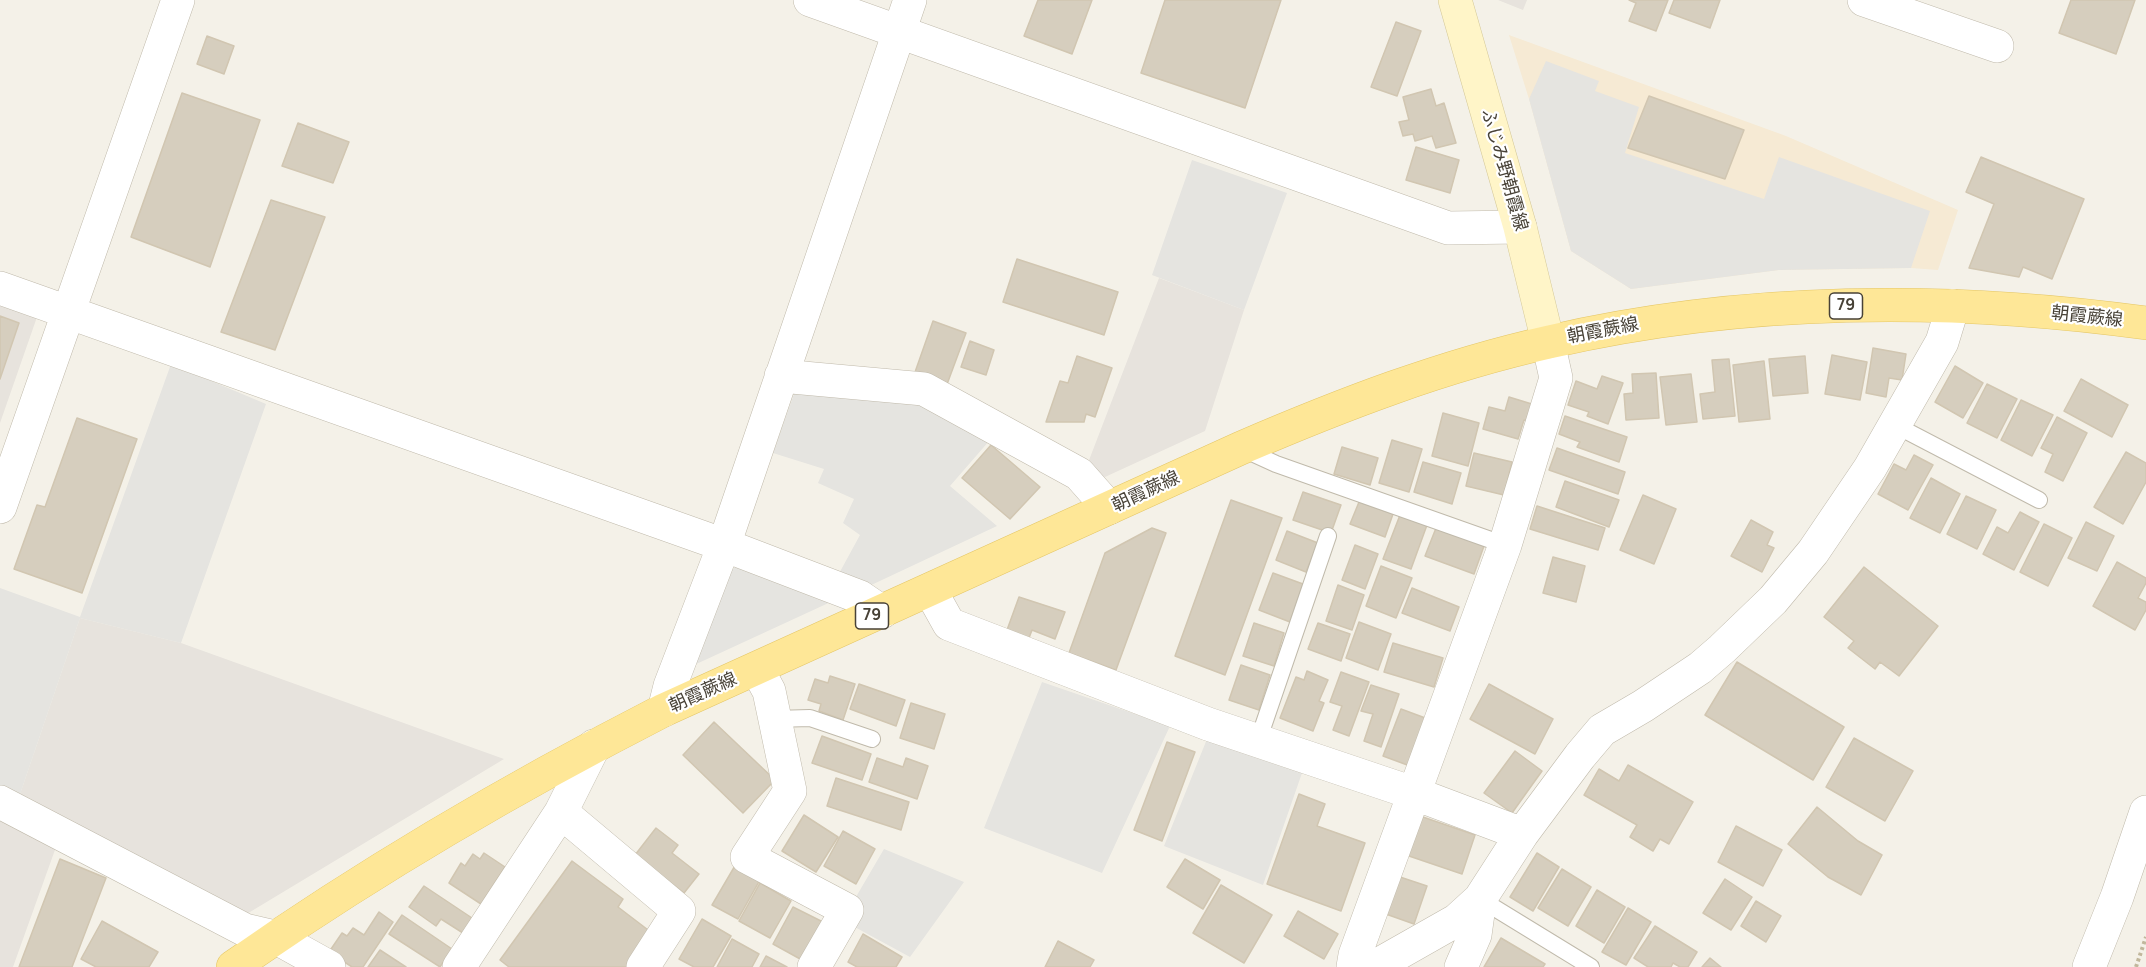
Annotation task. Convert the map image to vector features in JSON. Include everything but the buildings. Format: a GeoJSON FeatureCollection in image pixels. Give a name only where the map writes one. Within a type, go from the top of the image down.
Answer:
{"type":"FeatureCollection","features":[{"type":"Feature","properties":{"kind":"main road","name":"ふじみ野朝霞線"},"geometry":{"type":"LineString","coordinates":[[1455,0],[1520,227],[1548,342]]}},
{"type":"Feature","properties":{"kind":"main road","name":"朝霞蕨線"},"geometry":{"type":"LineString","coordinates":[[233,967],[275,937],[424,843],[594,746],[664,710],[1241,448],[1311,418],[1417,379],[1548,342],[1631,325],[1779,308],[1953,306],[2088,315],[2146,323]]}},
{"type":"Feature","properties":{"kind":"street"},"geometry":{"type":"LineString","coordinates":[[0,507],[178,0]]}},
{"type":"Feature","properties":{"kind":"street"},"geometry":{"type":"LineString","coordinates":[[810,0],[1448,228],[1520,227]]}},
{"type":"Feature","properties":{"kind":"street"},"geometry":{"type":"LineString","coordinates":[[664,710],[670,686],[724,545],[910,0]]}},
{"type":"Feature","properties":{"kind":"street"},"geometry":{"type":"LineString","coordinates":[[1864,0],[1997,46]]}},
{"type":"Feature","properties":{"kind":"street"},"geometry":{"type":"LineString","coordinates":[[0,288],[724,545],[860,597],[882,612]]}},
{"type":"Feature","properties":{"kind":"street"},"geometry":{"type":"LineString","coordinates":[[1374,967],[1457,920],[1480,899],[1522,834],[1602,730],[1700,668],[1722,650],[1773,600],[1813,552],[1870,468],[1942,342],[1953,306]]}},
{"type":"Feature","properties":{"kind":"street"},"geometry":{"type":"LineString","coordinates":[[1353,967],[1355,955],[1413,793],[1505,545],[1556,378],[1548,342]]}},
{"type":"Feature","properties":{"kind":"street"},"geometry":{"type":"LineString","coordinates":[[781,376],[924,389],[1079,474],[1109,508]]}},
{"type":"Feature","properties":{"kind":"street"},"geometry":{"type":"LineString","coordinates":[[930,590],[949,624],[1208,724],[1413,793],[1522,834]]}},
{"type":"Feature","properties":{"kind":"street"},"geometry":{"type":"LineString","coordinates":[[757,669],[769,691],[790,791],[747,857],[847,910],[814,967]]}},
{"type":"Feature","properties":{"kind":"street"},"geometry":{"type":"LineString","coordinates":[[459,967],[561,812],[594,746]]}},
{"type":"Feature","properties":{"kind":"street"},"geometry":{"type":"LineString","coordinates":[[0,802],[245,930],[275,937],[329,967]]}},
{"type":"Feature","properties":{"kind":"street"},"geometry":{"type":"LineString","coordinates":[[561,812],[679,911],[643,967]]}},
{"type":"Feature","properties":{"kind":"street"},"geometry":{"type":"LineString","coordinates":[[2089,967],[2117,897],[2146,812]]}},
{"type":"Feature","properties":{"kind":"street"},"geometry":{"type":"LineString","coordinates":[[1461,967],[1475,935],[1480,899]]}},
{"type":"Feature","properties":{"kind":"lane"},"geometry":{"type":"LineString","coordinates":[[1895,425],[2039,500]]}},
{"type":"Feature","properties":{"kind":"lane"},"geometry":{"type":"LineString","coordinates":[[1241,448],[1276,464],[1505,545]]}},
{"type":"Feature","properties":{"kind":"lane"},"geometry":{"type":"LineString","coordinates":[[1258,741],[1328,536]]}},
{"type":"Feature","properties":{"kind":"lane"},"geometry":{"type":"LineString","coordinates":[[774,719],[810,718],[872,739]]}},
{"type":"Feature","properties":{"kind":"lane"},"geometry":{"type":"LineString","coordinates":[[1480,899],[1591,967]]}},
{"type":"Feature","properties":{"kind":"path"},"geometry":{"type":"LineString","coordinates":[[2136,967],[2146,937]]}},
{"type":"Feature","properties":{"kind":"shaded area"},"geometry":{"type":"Polygon","coordinates":[[[1498,0],[1527,0],[1523,10],[1498,0]]]}},
{"type":"Feature","properties":{"kind":"shaded area"},"geometry":{"type":"Polygon","coordinates":[[[1509,35],[1786,136],[1958,210],[1938,270],[1911,268],[1779,270],[1631,289],[1571,251],[1509,35]]]}},
{"type":"Feature","properties":{"kind":"shaded area"},"geometry":{"type":"Polygon","coordinates":[[[1546,61],[1599,81],[1595,91],[1639,107],[1625,153],[1764,199],[1779,157],[1930,211],[1911,268],[1779,270],[1631,289],[1571,251],[1529,99],[1546,61]]]}},
{"type":"Feature","properties":{"kind":"shaded area"},"geometry":{"type":"Polygon","coordinates":[[[1192,160],[1287,193],[1244,310],[1152,275],[1192,160]]]}},
{"type":"Feature","properties":{"kind":"shaded area"},"geometry":{"type":"Polygon","coordinates":[[[1159,278],[1244,310],[1205,431],[1105,477],[1086,468],[1159,278]]]}},
{"type":"Feature","properties":{"kind":"shaded area"},"geometry":{"type":"Polygon","coordinates":[[[0,303],[37,317],[0,423],[0,303]]]}},
{"type":"Feature","properties":{"kind":"shaded area"},"geometry":{"type":"Polygon","coordinates":[[[171,364],[266,404],[181,643],[80,618],[18,800],[0,791],[0,588],[80,617],[171,364]]]}},
{"type":"Feature","properties":{"kind":"shaded area"},"geometry":{"type":"Polygon","coordinates":[[[795,391],[925,399],[990,440],[950,486],[997,526],[867,587],[836,579],[860,535],[843,523],[854,499],[818,483],[824,469],[773,453],[795,391]]]}},
{"type":"Feature","properties":{"kind":"shaded area"},"geometry":{"type":"Polygon","coordinates":[[[742,565],[835,600],[692,666],[727,571],[742,565]]]}},
{"type":"Feature","properties":{"kind":"shaded area"},"geometry":{"type":"Polygon","coordinates":[[[80,618],[181,643],[504,759],[245,915],[18,800],[80,618]]]}},
{"type":"Feature","properties":{"kind":"shaded area"},"geometry":{"type":"Polygon","coordinates":[[[1042,682],[1170,726],[1102,873],[984,828],[1042,682]]]}},
{"type":"Feature","properties":{"kind":"shaded area"},"geometry":{"type":"Polygon","coordinates":[[[1207,739],[1302,773],[1263,885],[1164,846],[1207,739]]]}},
{"type":"Feature","properties":{"kind":"shaded area"},"geometry":{"type":"Polygon","coordinates":[[[0,818],[56,847],[13,967],[0,967],[0,818]]]}},
{"type":"Feature","properties":{"kind":"shaded area"},"geometry":{"type":"Polygon","coordinates":[[[884,849],[964,882],[910,957],[851,925],[853,902],[884,849]]]}}]}
